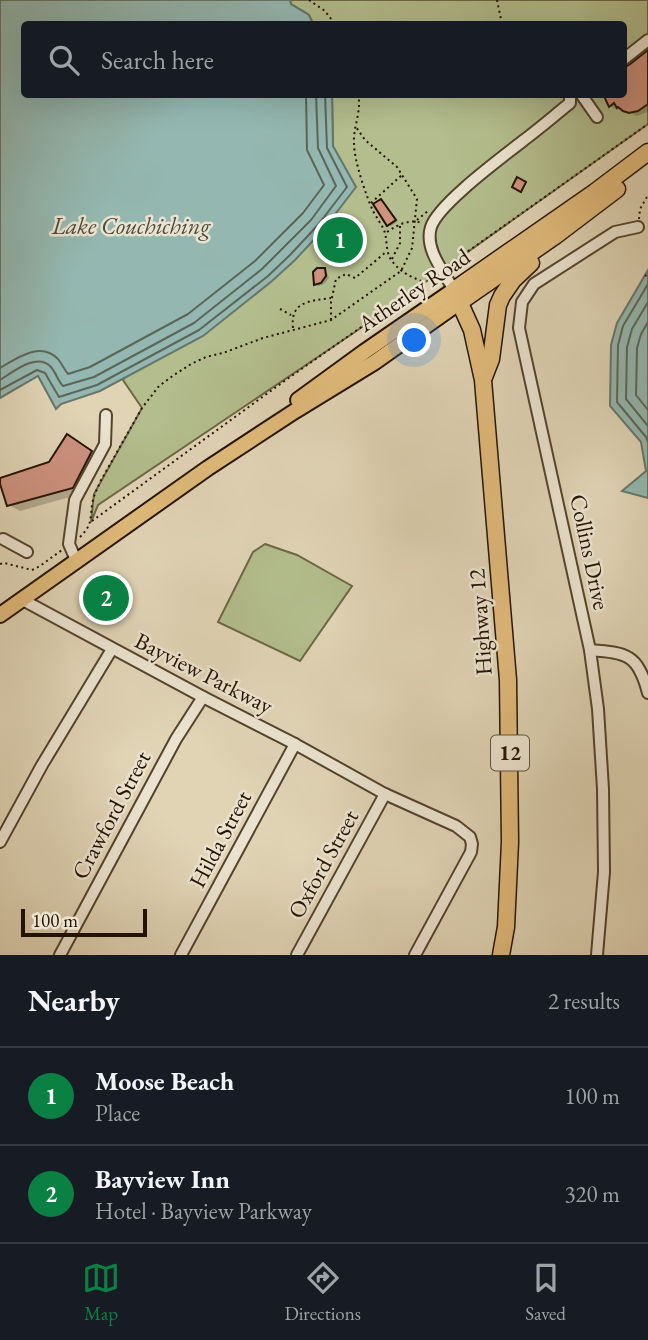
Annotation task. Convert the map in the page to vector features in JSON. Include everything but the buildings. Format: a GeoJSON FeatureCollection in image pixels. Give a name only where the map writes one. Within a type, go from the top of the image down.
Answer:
{"type":"FeatureCollection","features":[{"type":"Feature","properties":{"kind":"highway","name":"Atherley Road"},"geometry":{"type":"LineString","coordinates":[[457,296],[648,152]]}},
{"type":"Feature","properties":{"kind":"highway","name":"Atherley Road"},"geometry":{"type":"LineString","coordinates":[[457,296],[591,210],[648,165]]}},
{"type":"Feature","properties":{"kind":"highway"},"geometry":{"type":"LineString","coordinates":[[484,380],[491,359],[496,316],[502,296],[521,271],[591,210]]}},
{"type":"Feature","properties":{"kind":"highway","name":"Highway 12"},"geometry":{"type":"LineString","coordinates":[[457,296],[472,330],[484,380],[508,680],[510,842],[506,927],[501,955]]}},
{"type":"Feature","properties":{"kind":"main road","name":"Atherley Road"},"geometry":{"type":"LineString","coordinates":[[0,615],[208,468],[375,362],[457,296]]}},
{"type":"Feature","properties":{"kind":"street"},"geometry":{"type":"LineString","coordinates":[[627,56],[648,40]]}},
{"type":"Feature","properties":{"kind":"street"},"geometry":{"type":"LineString","coordinates":[[585,98],[597,117]]}},
{"type":"Feature","properties":{"kind":"street"},"geometry":{"type":"LineString","coordinates":[[457,296],[432,252],[431,225],[452,200],[570,99]]}},
{"type":"Feature","properties":{"kind":"street","name":"Collins Drive"},"geometry":{"type":"LineString","coordinates":[[597,955],[604,872],[598,709],[590,650],[519,328],[522,302],[534,284],[615,232],[638,227]]}},
{"type":"Feature","properties":{"kind":"street"},"geometry":{"type":"LineString","coordinates":[[76,560],[69,544],[75,500],[105,444],[106,415]]}},
{"type":"Feature","properties":{"kind":"street"},"geometry":{"type":"LineString","coordinates":[[4,537],[27,552]]}},
{"type":"Feature","properties":{"kind":"street","name":"Bayview Parkway"},"geometry":{"type":"LineString","coordinates":[[21,600],[385,794]]}},
{"type":"Feature","properties":{"kind":"street"},"geometry":{"type":"LineString","coordinates":[[0,842],[42,765],[112,649]]}},
{"type":"Feature","properties":{"kind":"street"},"geometry":{"type":"LineString","coordinates":[[590,650],[618,652],[634,660],[645,680],[648,693]]}},
{"type":"Feature","properties":{"kind":"street","name":"Crawford Street"},"geometry":{"type":"LineString","coordinates":[[60,955],[202,697]]}},
{"type":"Feature","properties":{"kind":"street","name":"Hilda Street"},"geometry":{"type":"LineString","coordinates":[[181,955],[295,744]]}},
{"type":"Feature","properties":{"kind":"street"},"geometry":{"type":"LineString","coordinates":[[385,794],[456,827],[470,837],[472,844],[471,852],[415,955]]}},
{"type":"Feature","properties":{"kind":"street","name":"Oxford Street"},"geometry":{"type":"LineString","coordinates":[[297,955],[385,794]]}},
{"type":"Feature","properties":{"kind":"path"},"geometry":{"type":"LineString","coordinates":[[309,0],[325,11],[333,21]]}},
{"type":"Feature","properties":{"kind":"path"},"geometry":{"type":"LineString","coordinates":[[497,0],[501,21]]}},
{"type":"Feature","properties":{"kind":"path"},"geometry":{"type":"LineString","coordinates":[[358,98],[360,110],[354,144],[363,185],[386,233],[387,252],[401,271],[425,283]]}},
{"type":"Feature","properties":{"kind":"path"},"geometry":{"type":"LineString","coordinates":[[0,564],[32,570],[40,566],[84,533],[91,522],[283,382],[648,124]]}},
{"type":"Feature","properties":{"kind":"path"},"geometry":{"type":"LineString","coordinates":[[91,522],[94,494],[142,408],[159,386],[191,363],[263,338],[331,320],[401,271],[411,254],[417,198],[403,174],[389,158],[365,140],[356,127]]}},
{"type":"Feature","properties":{"kind":"path"},"geometry":{"type":"LineString","coordinates":[[370,204],[403,174]]}},
{"type":"Feature","properties":{"kind":"path"},"geometry":{"type":"LineString","coordinates":[[638,227],[640,209],[648,195]]}},
{"type":"Feature","properties":{"kind":"path"},"geometry":{"type":"LineString","coordinates":[[386,233],[400,223],[416,221]]}},
{"type":"Feature","properties":{"kind":"path"},"geometry":{"type":"LineString","coordinates":[[391,260],[400,243],[400,223]]}},
{"type":"Feature","properties":{"kind":"path"},"geometry":{"type":"LineString","coordinates":[[331,320],[332,298],[338,276],[346,274],[355,278],[387,252]]}},
{"type":"Feature","properties":{"kind":"path"},"geometry":{"type":"LineString","coordinates":[[293,330],[293,315],[298,307],[304,303],[332,298]]}},
{"type":"Feature","properties":{"kind":"path"},"geometry":{"type":"LineString","coordinates":[[280,309],[293,315]]}},
{"type":"Feature","properties":{"kind":"green space"},"geometry":{"type":"Polygon","coordinates":[[[290,0],[648,0],[648,124],[355,332],[98,505],[91,522],[94,494],[142,408],[123,380],[233,215],[333,146],[332,98],[627,98],[627,21],[312,21],[309,15],[291,4],[290,0]]]}},
{"type":"Feature","properties":{"kind":"green space"},"geometry":{"type":"Polygon","coordinates":[[[265,544],[297,555],[352,586],[300,661],[218,622],[253,552],[265,544]]]}},
{"type":"Feature","properties":{"kind":"water","name":"Lake Couchiching"},"geometry":{"type":"Polygon","coordinates":[[[0,0],[290,0],[291,4],[309,15],[312,21],[21,21],[21,98],[332,98],[333,146],[356,187],[323,230],[295,260],[203,336],[100,391],[61,404],[56,409],[38,376],[0,398],[0,0]]]}},
{"type":"Feature","properties":{"kind":"water"},"geometry":{"type":"Polygon","coordinates":[[[648,270],[648,498],[622,491],[646,471],[641,442],[610,406],[611,345],[617,323],[648,270]]]}},
{"type":"Feature","properties":{"kind":"place","name":"Moose Beach"},"geometry":{"type":"Point","coordinates":[340,240]}},
{"type":"Feature","properties":{"kind":"place","name":"Bayview Inn"},"geometry":{"type":"Point","coordinates":[106,598]}}]}
